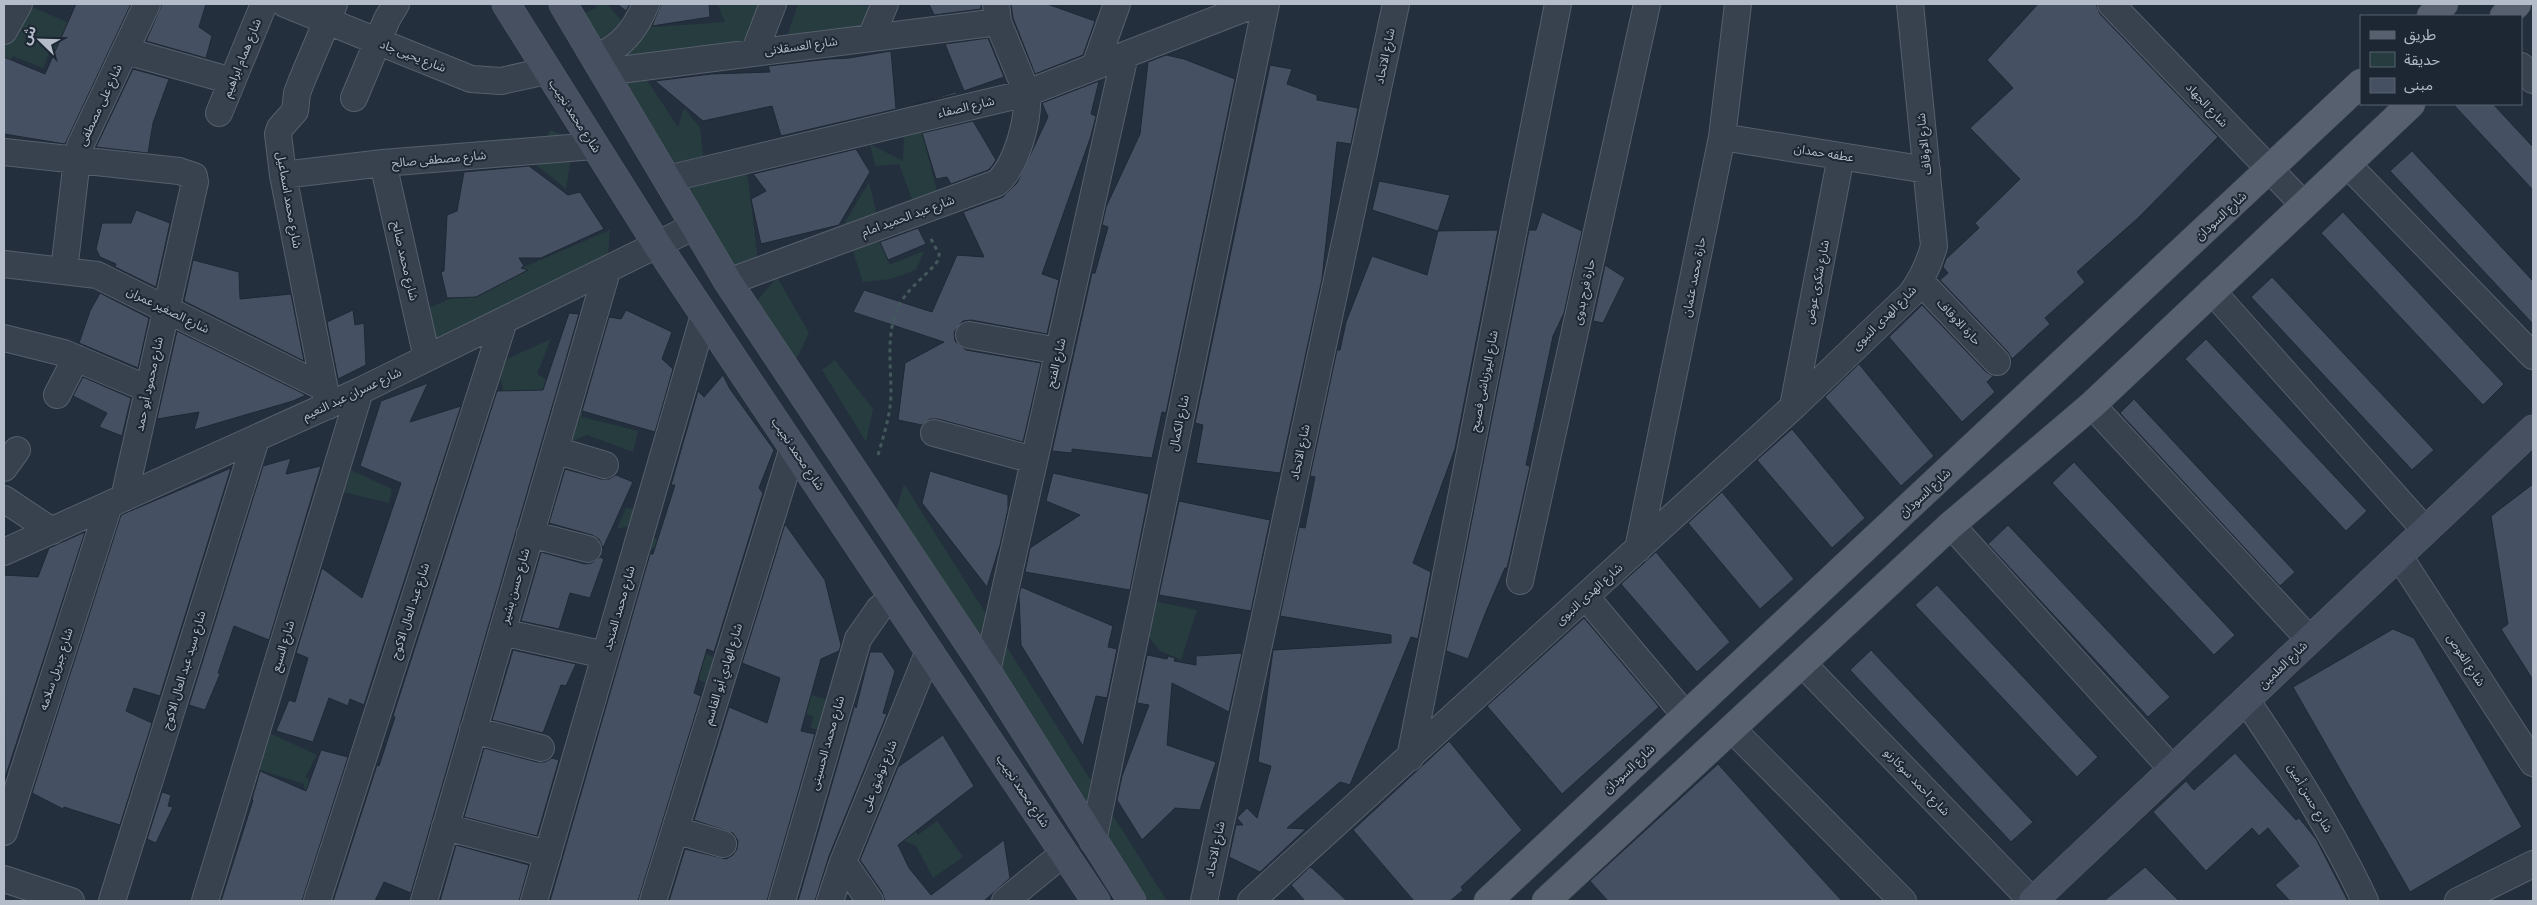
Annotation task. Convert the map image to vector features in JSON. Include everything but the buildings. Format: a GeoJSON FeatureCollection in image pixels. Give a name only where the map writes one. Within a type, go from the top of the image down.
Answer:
{"type":"FeatureCollection","features":[{"type":"Feature","properties":{"kind":"main road","name":"شارع محمد نجيب"},"geometry":{"type":"LineString","coordinates":[[506,4],[546,71],[658,246],[1096,901]]}},
{"type":"Feature","properties":{"kind":"main road"},"geometry":{"type":"LineString","coordinates":[[563,4],[728,282],[987,670],[1132,901]]}},
{"type":"Feature","properties":{"kind":"main road"},"geometry":{"type":"LineString","coordinates":[[2432,15],[2444,4]]}},
{"type":"Feature","properties":{"kind":"main road"},"geometry":{"type":"LineString","coordinates":[[2505,15],[2517,4]]}},
{"type":"Feature","properties":{"kind":"main road","name":"شارع السودان"},"geometry":{"type":"LineString","coordinates":[[1488,901],[2360,84]]}},
{"type":"Feature","properties":{"kind":"main road"},"geometry":{"type":"LineString","coordinates":[[1546,901],[1733,730],[1951,525],[2092,405],[2410,105]]}},
{"type":"Feature","properties":{"kind":"main road","name":"شارع العلمين"},"geometry":{"type":"LineString","coordinates":[[2032,901],[2533,429]]}},
{"type":"Feature","properties":{"kind":"main road"},"geometry":{"type":"LineString","coordinates":[[1774,634],[1803,664]]}},
{"type":"Feature","properties":{"kind":"street","name":"شارع على مصطفى"},"geometry":{"type":"LineString","coordinates":[[64,271],[80,146],[147,4]]}},
{"type":"Feature","properties":{"kind":"street","name":"شارع همام ابراهيم"},"geometry":{"type":"LineString","coordinates":[[219,113],[264,4]]}},
{"type":"Feature","properties":{"kind":"street","name":"شارع يحيى جاد"},"geometry":{"type":"LineString","coordinates":[[285,4],[331,13],[377,42],[470,79],[486,82],[501,81],[546,71]]}},
{"type":"Feature","properties":{"kind":"street"},"geometry":{"type":"LineString","coordinates":[[354,98],[377,42],[396,4]]}},
{"type":"Feature","properties":{"kind":"street"},"geometry":{"type":"LineString","coordinates":[[600,65],[629,36],[646,4]]}},
{"type":"Feature","properties":{"kind":"street"},"geometry":{"type":"LineString","coordinates":[[754,53],[773,4]]}},
{"type":"Feature","properties":{"kind":"street"},"geometry":{"type":"LineString","coordinates":[[871,37],[885,4]]}},
{"type":"Feature","properties":{"kind":"street"},"geometry":{"type":"LineString","coordinates":[[1095,66],[1118,4]]}},
{"type":"Feature","properties":{"kind":"street","name":"شارع الصفاء"},"geometry":{"type":"LineString","coordinates":[[667,178],[1027,93],[1256,4]]}},
{"type":"Feature","properties":{"kind":"street","name":"شارع الكمال"},"geometry":{"type":"LineString","coordinates":[[1093,841],[1266,4]]}},
{"type":"Feature","properties":{"kind":"street","name":"شارع الاتحاد"},"geometry":{"type":"LineString","coordinates":[[1204,901],[1396,4]]}},
{"type":"Feature","properties":{"kind":"street","name":"شارع اليوزباشى فصيح"},"geometry":{"type":"LineString","coordinates":[[1410,758],[1558,4]]}},
{"type":"Feature","properties":{"kind":"street","name":"حارة فرج بدوى"},"geometry":{"type":"LineString","coordinates":[[1520,581],[1647,4]]}},
{"type":"Feature","properties":{"kind":"street","name":"حارة محمد عثمان"},"geometry":{"type":"LineString","coordinates":[[1638,549],[1722,138],[1738,4]]}},
{"type":"Feature","properties":{"kind":"street","name":"شارع الاوقاف"},"geometry":{"type":"LineString","coordinates":[[1910,4],[1934,246],[1930,263],[1920,281]]}},
{"type":"Feature","properties":{"kind":"street","name":"شارع الجهاد"},"geometry":{"type":"LineString","coordinates":[[2111,4],[2304,205]]}},
{"type":"Feature","properties":{"kind":"street","name":"شارع محمد اسماعيل"},"geometry":{"type":"LineString","coordinates":[[326,397],[283,175],[278,131],[295,110],[297,93],[331,13]]}},
{"type":"Feature","properties":{"kind":"street"},"geometry":{"type":"LineString","coordinates":[[997,13],[1027,93]]}},
{"type":"Feature","properties":{"kind":"street","name":"شارع العسقلانى"},"geometry":{"type":"LineString","coordinates":[[600,65],[754,53],[871,37],[997,13]]}},
{"type":"Feature","properties":{"kind":"street"},"geometry":{"type":"LineString","coordinates":[[126,51],[232,81]]}},
{"type":"Feature","properties":{"kind":"street","name":"شارع الفتح"},"geometry":{"type":"LineString","coordinates":[[987,670],[1125,55]]}},
{"type":"Feature","properties":{"kind":"street"},"geometry":{"type":"LineString","coordinates":[[2522,67],[2533,80]]}},
{"type":"Feature","properties":{"kind":"street","name":"شارع عبد الحميد امام"},"geometry":{"type":"LineString","coordinates":[[728,282],[997,183],[1005,176],[1011,164],[1028,114],[1027,93]]}},
{"type":"Feature","properties":{"kind":"street","name":"عطفه حمدان"},"geometry":{"type":"LineString","coordinates":[[1722,138],[1927,170]]}},
{"type":"Feature","properties":{"kind":"street","name":"شارع مصطفى صالح"},"geometry":{"type":"LineString","coordinates":[[283,175],[383,163],[594,146]]}},
{"type":"Feature","properties":{"kind":"street"},"geometry":{"type":"LineString","coordinates":[[4,152],[77,159]]}},
{"type":"Feature","properties":{"kind":"street","name":"شارع شكرى عوض"},"geometry":{"type":"LineString","coordinates":[[1793,407],[1841,156]]}},
{"type":"Feature","properties":{"kind":"street","name":"شارع محمود أبو حمد"},"geometry":{"type":"LineString","coordinates":[[77,159],[179,171],[194,176],[195,182],[148,388],[116,502]]}},
{"type":"Feature","properties":{"kind":"street","name":"شارع محمد صالح"},"geometry":{"type":"LineString","coordinates":[[383,163],[427,358]]}},
{"type":"Feature","properties":{"kind":"street"},"geometry":{"type":"LineString","coordinates":[[2348,164],[2533,356]]}},
{"type":"Feature","properties":{"kind":"street","name":"شارع عسران عبد النعيم"},"geometry":{"type":"LineString","coordinates":[[4,552],[256,439],[326,397],[360,391],[658,246],[695,226]]}},
{"type":"Feature","properties":{"kind":"street","name":"شارع الصغير عمران"},"geometry":{"type":"LineString","coordinates":[[4,264],[97,275],[165,309],[326,397]]}},
{"type":"Feature","properties":{"kind":"street","name":"شارع حسن بشير"},"geometry":{"type":"LineString","coordinates":[[424,901],[607,270]]}},
{"type":"Feature","properties":{"kind":"street","name":"شارع الهدى النبوى"},"geometry":{"type":"LineString","coordinates":[[1251,901],[1793,407],[1911,294],[1920,281]]}},
{"type":"Feature","properties":{"kind":"street","name":"حارة الاوقاف"},"geometry":{"type":"LineString","coordinates":[[1920,281],[1997,362]]}},
{"type":"Feature","properties":{"kind":"street"},"geometry":{"type":"LineString","coordinates":[[2212,291],[2425,530]]}},
{"type":"Feature","properties":{"kind":"street","name":"شارع محمد المنجد"},"geometry":{"type":"LineString","coordinates":[[534,901],[704,315]]}},
{"type":"Feature","properties":{"kind":"street","name":"شارع عبد العال الاكوح"},"geometry":{"type":"LineString","coordinates":[[317,901],[504,321]]}},
{"type":"Feature","properties":{"kind":"street"},"geometry":{"type":"LineString","coordinates":[[969,335],[1059,351]]}},
{"type":"Feature","properties":{"kind":"street"},"geometry":{"type":"LineString","coordinates":[[4,338],[76,358],[148,388]]}},
{"type":"Feature","properties":{"kind":"street"},"geometry":{"type":"LineString","coordinates":[[57,395],[76,358]]}},
{"type":"Feature","properties":{"kind":"street","name":"شارع السبع"},"geometry":{"type":"LineString","coordinates":[[205,901],[360,391]]}},
{"type":"Feature","properties":{"kind":"street"},"geometry":{"type":"LineString","coordinates":[[2092,405],[2309,639]]}},
{"type":"Feature","properties":{"kind":"street"},"geometry":{"type":"LineString","coordinates":[[934,433],[1034,460]]}},
{"type":"Feature","properties":{"kind":"street","name":"شارع سيد عبد العال الاكوح"},"geometry":{"type":"LineString","coordinates":[[112,901],[256,439]]}},
{"type":"Feature","properties":{"kind":"street","name":"شارع الهادي أبو القاسم"},"geometry":{"type":"LineString","coordinates":[[653,901],[793,448]]}},
{"type":"Feature","properties":{"kind":"street"},"geometry":{"type":"LineString","coordinates":[[555,450],[605,465]]}},
{"type":"Feature","properties":{"kind":"street"},"geometry":{"type":"LineString","coordinates":[[4,499],[52,530]]}},
{"type":"Feature","properties":{"kind":"street","name":"شارع جبريل سلامه"},"geometry":{"type":"LineString","coordinates":[[4,832],[116,502]]}},
{"type":"Feature","properties":{"kind":"street"},"geometry":{"type":"LineString","coordinates":[[1951,525],[2172,769]]}},
{"type":"Feature","properties":{"kind":"street"},"geometry":{"type":"LineString","coordinates":[[530,534],[588,548]]}},
{"type":"Feature","properties":{"kind":"street","name":"شارع الغوص"},"geometry":{"type":"LineString","coordinates":[[2399,556],[2533,763]]}},
{"type":"Feature","properties":{"kind":"street","name":"شارع محمد الحسينى"},"geometry":{"type":"LineString","coordinates":[[782,901],[858,639],[879,609],[893,597]]}},
{"type":"Feature","properties":{"kind":"street"},"geometry":{"type":"LineString","coordinates":[[1586,597],[1686,716]]}},
{"type":"Feature","properties":{"kind":"street"},"geometry":{"type":"LineString","coordinates":[[502,632],[605,655]]}},
{"type":"Feature","properties":{"kind":"street","name":"شارع توفيق على"},"geometry":{"type":"LineString","coordinates":[[830,901],[843,862],[929,651]]}},
{"type":"Feature","properties":{"kind":"street","name":"شارع احمد سوكارنو"},"geometry":{"type":"LineString","coordinates":[[1803,664],[2032,901]]}},
{"type":"Feature","properties":{"kind":"street","name":"شارع حسن أمين"},"geometry":{"type":"LineString","coordinates":[[2246,700],[2285,757],[2321,816],[2364,901]]}},
{"type":"Feature","properties":{"kind":"street"},"geometry":{"type":"LineString","coordinates":[[473,730],[541,748]]}},
{"type":"Feature","properties":{"kind":"street"},"geometry":{"type":"LineString","coordinates":[[1733,730],[1903,901]]}},
{"type":"Feature","properties":{"kind":"street"},"geometry":{"type":"LineString","coordinates":[[445,827],[548,854]]}},
{"type":"Feature","properties":{"kind":"street"},"geometry":{"type":"LineString","coordinates":[[675,830],[723,844]]}},
{"type":"Feature","properties":{"kind":"street"},"geometry":{"type":"LineString","coordinates":[[1005,901],[1064,853]]}},
{"type":"Feature","properties":{"kind":"street"},"geometry":{"type":"LineString","coordinates":[[843,862],[870,901]]}},
{"type":"Feature","properties":{"kind":"street"},"geometry":{"type":"LineString","coordinates":[[2458,901],[2533,864]]}},
{"type":"Feature","properties":{"kind":"street"},"geometry":{"type":"LineString","coordinates":[[4,879],[72,901]]}},
{"type":"Feature","properties":{"kind":"path"},"geometry":{"type":"LineString","coordinates":[[867,491],[888,421],[891,393],[889,356],[892,329],[900,304],[912,286],[937,262],[939,256],[915,213]]}},
{"type":"Feature","properties":{"kind":"green space"},"geometry":{"type":"Polygon","coordinates":[[[15,4],[34,4],[32,7],[81,28],[64,58],[50,51],[43,68],[13,56],[4,74],[4,27],[15,4]]]}},
{"type":"Feature","properties":{"kind":"green space"},"geometry":{"type":"Polygon","coordinates":[[[597,4],[607,4],[629,29],[658,4],[661,6],[655,27],[725,22],[717,4],[766,4],[749,46],[609,65],[580,15],[596,8],[597,4]]]}},
{"type":"Feature","properties":{"kind":"green space"},"geometry":{"type":"Polygon","coordinates":[[[798,4],[874,6],[863,30],[786,39],[798,4]]]}},
{"type":"Feature","properties":{"kind":"green space"},"geometry":{"type":"Polygon","coordinates":[[[645,77],[678,127],[684,108],[700,128],[704,163],[672,172],[619,79],[645,77]]]}},
{"type":"Feature","properties":{"kind":"green space"},"geometry":{"type":"Polygon","coordinates":[[[920,124],[938,195],[914,205],[899,164],[875,166],[870,144],[903,161],[904,129],[920,124]]]}},
{"type":"Feature","properties":{"kind":"green space"},"geometry":{"type":"Polygon","coordinates":[[[550,130],[574,139],[566,189],[534,163],[484,162],[476,141],[527,137],[540,150],[550,130]]]}},
{"type":"Feature","properties":{"kind":"green space"},"geometry":{"type":"Polygon","coordinates":[[[747,170],[758,262],[732,271],[679,183],[747,170]]]}},
{"type":"Feature","properties":{"kind":"green space"},"geometry":{"type":"Polygon","coordinates":[[[869,182],[889,265],[924,251],[916,270],[891,279],[863,282],[844,224],[869,182]]]}},
{"type":"Feature","properties":{"kind":"green space"},"geometry":{"type":"Polygon","coordinates":[[[610,230],[607,263],[435,348],[424,310],[610,230]]]}},
{"type":"Feature","properties":{"kind":"green space"},"geometry":{"type":"Polygon","coordinates":[[[777,277],[809,333],[795,362],[752,307],[777,277]]]}},
{"type":"Feature","properties":{"kind":"green space"},"geometry":{"type":"Polygon","coordinates":[[[551,339],[537,374],[565,392],[558,413],[528,404],[495,416],[503,388],[496,364],[551,339]]]}},
{"type":"Feature","properties":{"kind":"green space"},"geometry":{"type":"Polygon","coordinates":[[[835,360],[873,409],[866,442],[822,370],[835,360]]]}},
{"type":"Feature","properties":{"kind":"green space"},"geometry":{"type":"Polygon","coordinates":[[[582,396],[582,417],[638,431],[633,452],[587,435],[564,445],[582,396]]]}},
{"type":"Feature","properties":{"kind":"green space"},"geometry":{"type":"Polygon","coordinates":[[[342,466],[392,489],[389,503],[339,491],[342,466]]]}},
{"type":"Feature","properties":{"kind":"green space"},"geometry":{"type":"Polygon","coordinates":[[[904,484],[1167,901],[1139,901],[894,517],[904,484]]]}},
{"type":"Feature","properties":{"kind":"green space"},"geometry":{"type":"Polygon","coordinates":[[[626,508],[642,510],[656,515],[653,538],[683,547],[681,556],[653,548],[641,561],[635,525],[617,529],[626,508]]]}},
{"type":"Feature","properties":{"kind":"green space"},"geometry":{"type":"Polygon","coordinates":[[[1149,600],[1197,610],[1181,660],[1160,651],[1144,631],[1149,600]]]}},
{"type":"Feature","properties":{"kind":"green space"},"geometry":{"type":"Polygon","coordinates":[[[657,630],[717,659],[708,684],[655,659],[657,630]]]}},
{"type":"Feature","properties":{"kind":"green space"},"geometry":{"type":"Polygon","coordinates":[[[799,691],[834,702],[823,731],[811,728],[813,716],[794,712],[799,691]]]}},
{"type":"Feature","properties":{"kind":"green space"},"geometry":{"type":"Polygon","coordinates":[[[263,730],[317,755],[305,777],[320,786],[304,796],[304,784],[254,768],[263,730]]]}},
{"type":"Feature","properties":{"kind":"green space"},"geometry":{"type":"Polygon","coordinates":[[[885,788],[918,835],[937,821],[963,857],[933,878],[916,846],[900,839],[876,799],[885,788]]]}}]}
